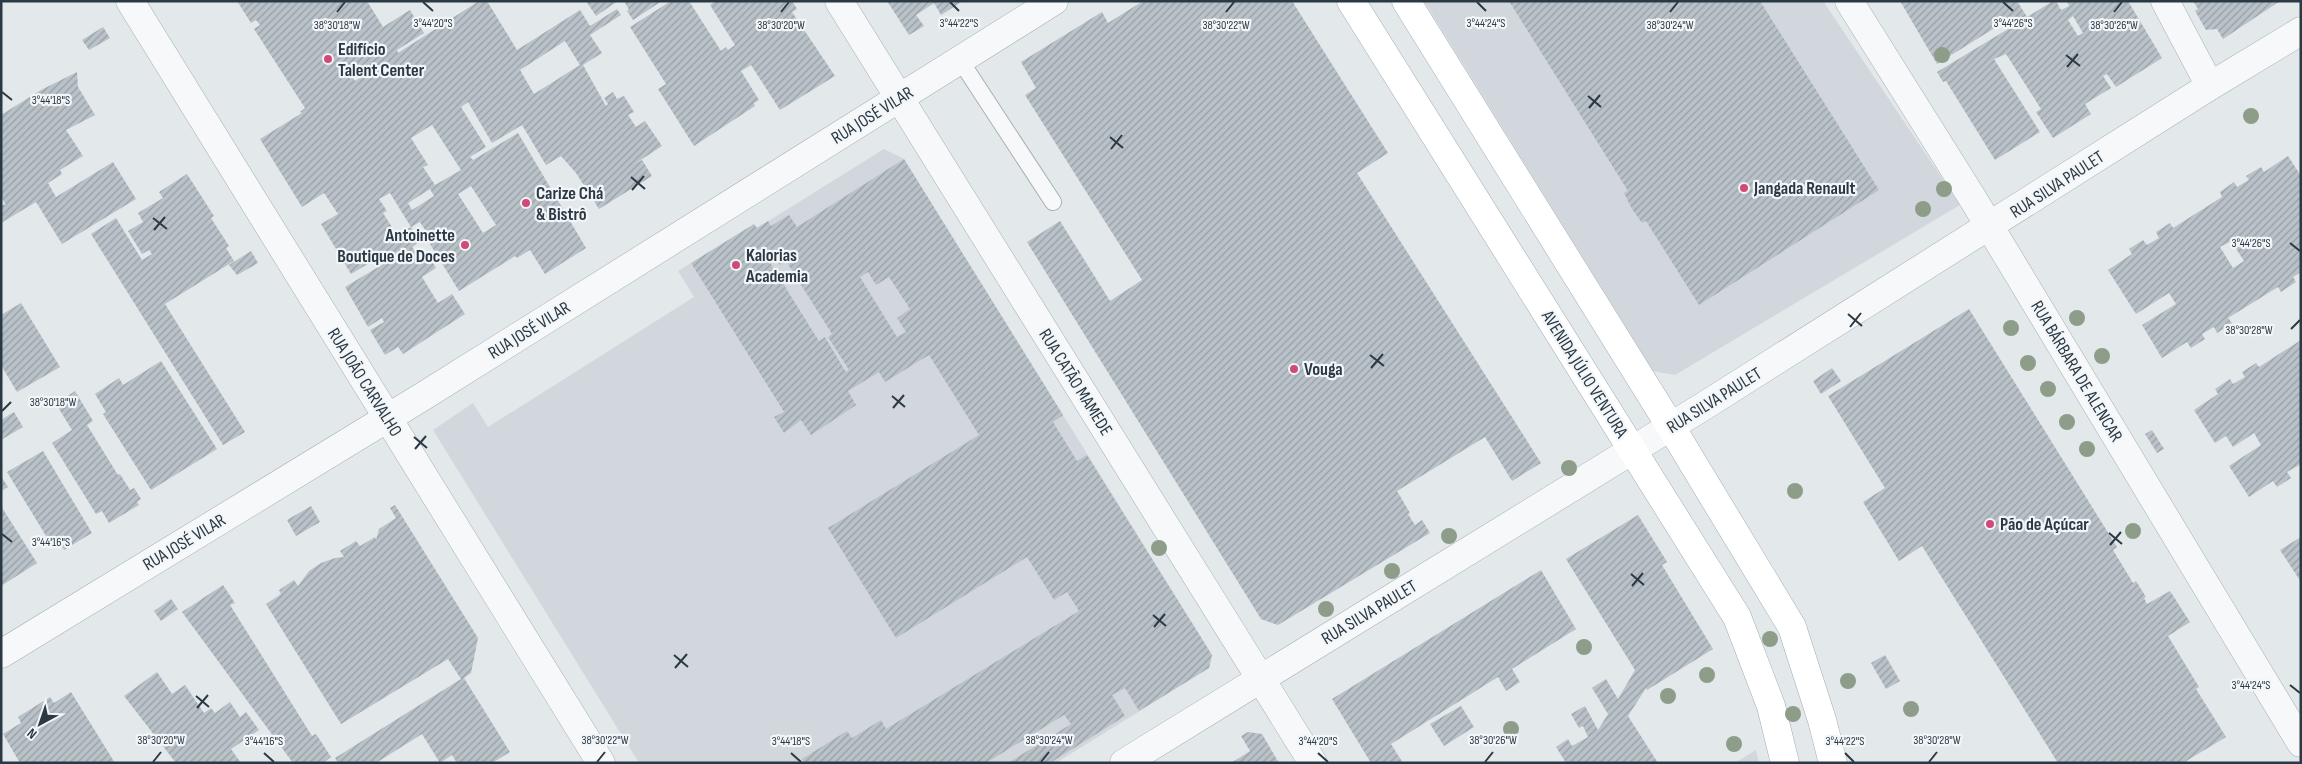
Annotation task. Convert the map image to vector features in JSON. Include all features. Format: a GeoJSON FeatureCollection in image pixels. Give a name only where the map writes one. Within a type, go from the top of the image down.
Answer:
{"type":"FeatureCollection","features":[{"type":"Feature","properties":{"kind":"main road","name":"AVENIDA JÚLIO VENTURA"},"geometry":{"type":"LineString","coordinates":[[1351,1],[1737,617],[1771,706],[1785,763]]}},
{"type":"Feature","properties":{"kind":"main road"},"geometry":{"type":"LineString","coordinates":[[1406,1],[1671,427],[1792,627],[1822,720],[1833,763]]}},
{"type":"Feature","properties":{"kind":"street","name":"RUA JOÃO CARVALHO"},"geometry":{"type":"LineString","coordinates":[[130,1],[601,763]]}},
{"type":"Feature","properties":{"kind":"street","name":"RUA CATÃO MAMEDE"},"geometry":{"type":"LineString","coordinates":[[839,1],[1313,763]]}},
{"type":"Feature","properties":{"kind":"street","name":"RUA JOSÉ VILAR"},"geometry":{"type":"LineString","coordinates":[[1,654],[387,418],[1054,1]]}},
{"type":"Feature","properties":{"kind":"street","name":"RUA BÁRBARA DE ALENCAR"},"geometry":{"type":"LineString","coordinates":[[1849,1],[1989,227],[2301,743]]}},
{"type":"Feature","properties":{"kind":"street"},"geometry":{"type":"LineString","coordinates":[[2165,1],[2210,86]]}},
{"type":"Feature","properties":{"kind":"street","name":"RUA SILVA PAULET"},"geometry":{"type":"LineString","coordinates":[[1124,763],[1671,427],[2210,86],[2301,31]]}},
{"type":"Feature","properties":{"kind":"lane"},"geometry":{"type":"LineString","coordinates":[[960,60],[1053,202]]}},
{"type":"Feature","properties":{"kind":"shaded area","name":"Jangada Renault"},"geometry":{"type":"Polygon","coordinates":[[[1424,1],[1823,1],[1960,205],[1675,375],[1653,371],[1424,1]]]}},
{"type":"Feature","properties":{"kind":"shaded area"},"geometry":{"type":"Polygon","coordinates":[[[884,149],[904,159],[1212,655],[1209,668],[1056,763],[639,763],[433,430],[473,403],[488,427],[694,297],[678,271],[691,263],[784,412],[846,372],[825,337],[819,341],[766,256],[772,252],[757,228],[884,149]]]}},
{"type":"Feature","properties":{"kind":"shaded area"},"geometry":{"type":"Polygon","coordinates":[[[1756,750],[1759,763],[1735,763],[1756,750]]]}},
{"type":"Feature","properties":{"kind":"building"},"geometry":{"type":"Polygon","coordinates":[[[237,1],[367,1],[383,27],[410,10],[424,33],[397,50],[398,53],[479,1],[487,1],[517,50],[580,10],[590,26],[617,9],[621,15],[590,35],[602,53],[583,65],[606,106],[608,104],[604,98],[613,92],[617,99],[624,96],[634,112],[628,115],[636,127],[645,121],[662,146],[636,163],[642,160],[652,176],[599,209],[576,173],[561,156],[546,165],[522,125],[492,143],[468,102],[461,107],[486,147],[470,157],[473,160],[518,133],[586,248],[545,274],[530,250],[517,258],[515,256],[459,291],[430,244],[433,242],[420,222],[411,227],[420,241],[412,247],[420,259],[428,254],[436,268],[422,277],[438,303],[452,294],[465,314],[403,354],[398,347],[385,355],[370,330],[384,322],[382,318],[368,327],[345,287],[385,263],[381,256],[351,274],[321,224],[338,214],[324,193],[302,207],[260,139],[302,113],[300,112],[305,108],[254,29],[260,25],[256,20],[251,23],[237,1]],[[565,41],[520,70],[534,94],[580,65],[565,41]],[[372,67],[353,78],[355,81],[374,69],[372,67]],[[432,125],[411,138],[428,165],[423,167],[435,185],[461,170],[432,125]],[[471,186],[458,194],[483,233],[496,225],[471,186]],[[430,189],[408,203],[412,210],[434,196],[430,189]],[[390,193],[379,199],[387,211],[383,213],[397,235],[411,227],[390,193]]]}},
{"type":"Feature","properties":{"kind":"building"},"geometry":{"type":"Polygon","coordinates":[[[586,1],[618,1],[596,16],[586,1]]]}},
{"type":"Feature","properties":{"kind":"building"},"geometry":{"type":"Polygon","coordinates":[[[624,1],[662,1],[633,20],[627,11],[629,10],[624,1]]]}},
{"type":"Feature","properties":{"kind":"building"},"geometry":{"type":"Polygon","coordinates":[[[671,1],[689,1],[721,51],[726,47],[728,50],[735,45],[710,5],[716,1],[792,1],[797,9],[792,12],[835,76],[780,110],[751,65],[741,71],[759,100],[754,103],[755,106],[694,146],[658,89],[666,84],[630,27],[671,1]]]}},
{"type":"Feature","properties":{"kind":"building"},"geometry":{"type":"Polygon","coordinates":[[[887,1],[963,1],[941,15],[934,3],[916,15],[924,26],[909,35],[887,1]]]}},
{"type":"Feature","properties":{"kind":"building","name":"Vouga"},"geometry":{"type":"Polygon","coordinates":[[[1143,1],[1292,1],[1388,153],[1357,173],[1541,463],[1512,481],[1485,437],[1397,491],[1415,525],[1422,520],[1430,533],[1278,625],[1261,619],[1027,242],[1060,221],[1110,301],[1142,280],[1025,95],[1036,88],[1021,62],[1102,12],[1108,23],[1143,1]]]}},
{"type":"Feature","properties":{"kind":"building"},"geometry":{"type":"Polygon","coordinates":[[[1509,1],[1760,1],[1879,190],[1699,305],[1646,221],[1642,223],[1632,209],[1624,193],[1628,191],[1509,1]]]}},
{"type":"Feature","properties":{"kind":"building"},"geometry":{"type":"Polygon","coordinates":[[[1900,1],[2017,1],[2027,17],[2053,1],[2056,1],[2061,10],[2069,6],[2067,1],[2128,1],[2162,58],[2116,87],[2107,74],[2103,76],[2111,88],[2085,104],[2091,114],[2053,138],[2036,112],[2041,109],[2006,54],[1994,59],[2040,132],[1995,160],[1946,81],[1943,82],[1937,72],[2013,26],[2009,19],[1937,64],[1900,1]],[[2073,16],[2068,20],[2078,36],[2083,33],[2073,16]]]}},
{"type":"Feature","properties":{"kind":"building"},"geometry":{"type":"Polygon","coordinates":[[[2193,1],[2280,1],[2223,39],[2217,29],[2206,30],[2195,11],[2198,9],[2193,1]]]}},
{"type":"Feature","properties":{"kind":"building"},"geometry":{"type":"Polygon","coordinates":[[[103,27],[110,38],[89,50],[82,40],[103,27]]]}},
{"type":"Feature","properties":{"kind":"building"},"geometry":{"type":"Polygon","coordinates":[[[77,72],[78,87],[95,115],[66,130],[83,156],[60,170],[62,174],[48,183],[56,197],[113,162],[136,199],[62,244],[36,202],[1,223],[1,204],[6,205],[1,197],[1,115],[41,90],[77,72]]]}},
{"type":"Feature","properties":{"kind":"building"},"geometry":{"type":"Polygon","coordinates":[[[2288,156],[2301,176],[2301,194],[2299,195],[2301,198],[2301,272],[2293,277],[2296,282],[2281,292],[2278,287],[2228,318],[2232,323],[2217,333],[2214,327],[2202,334],[2205,339],[2191,348],[2187,342],[2162,358],[2142,325],[2176,304],[2169,293],[2136,314],[2108,270],[2132,254],[2129,249],[2143,240],[2147,245],[2159,238],[2156,232],[2170,223],[2173,228],[2222,197],[2220,192],[2234,182],[2237,187],[2249,180],[2246,176],[2261,167],[2264,172],[2288,156]],[[2231,241],[2220,247],[2233,268],[2244,261],[2231,241]]]}},
{"type":"Feature","properties":{"kind":"building"},"geometry":{"type":"Polygon","coordinates":[[[904,159],[1063,415],[1053,422],[1077,461],[1087,455],[1212,655],[1209,668],[1139,711],[1125,688],[1112,695],[1125,716],[1050,763],[1008,763],[1071,724],[1064,715],[986,763],[804,763],[802,759],[847,731],[852,738],[881,720],[886,729],[1079,611],[1067,592],[1054,600],[1027,557],[896,638],[828,528],[979,435],[929,355],[885,382],[879,372],[848,391],[856,405],[811,435],[801,420],[784,433],[774,417],[784,412],[691,263],[754,224],[757,228],[768,221],[771,226],[789,215],[797,227],[904,159]],[[772,252],[766,256],[819,341],[825,337],[846,372],[849,370],[828,337],[832,334],[786,261],[780,265],[772,252]],[[868,272],[860,277],[897,337],[906,332],[897,318],[910,309],[889,277],[876,285],[868,272]]]}},
{"type":"Feature","properties":{"kind":"building"},"geometry":{"type":"Polygon","coordinates":[[[187,174],[214,216],[211,218],[229,246],[226,248],[234,261],[165,304],[245,432],[223,445],[91,234],[116,218],[142,260],[152,254],[149,250],[142,254],[128,231],[143,222],[138,213],[163,198],[159,192],[187,174]]]}},
{"type":"Feature","properties":{"kind":"building"},"geometry":{"type":"Polygon","coordinates":[[[251,251],[258,263],[237,275],[229,265],[251,251]]]}},
{"type":"Feature","properties":{"kind":"building"},"geometry":{"type":"Polygon","coordinates":[[[21,303],[60,367],[17,392],[1,365],[1,315],[21,303]]]}},
{"type":"Feature","properties":{"kind":"building","name":"Pão de Açúcar"},"geometry":{"type":"Polygon","coordinates":[[[1969,309],[2117,547],[2113,550],[2133,583],[2136,581],[2146,597],[2144,598],[2147,604],[2170,591],[2190,622],[2168,636],[2199,687],[2196,689],[2226,737],[2183,763],[2058,763],[1922,546],[1899,561],[1863,502],[1885,488],[1828,396],[1969,309]]]}},
{"type":"Feature","properties":{"kind":"building"},"geometry":{"type":"Polygon","coordinates":[[[2301,340],[2301,464],[2287,472],[2291,478],[2277,487],[2273,481],[2249,497],[2229,466],[2261,445],[2254,433],[2233,447],[2226,436],[2215,443],[2194,410],[2218,394],[2215,389],[2230,379],[2233,384],[2245,377],[2242,372],[2256,363],[2259,367],[2301,340]]]}},
{"type":"Feature","properties":{"kind":"building"},"geometry":{"type":"Polygon","coordinates":[[[161,361],[217,449],[151,490],[103,414],[106,412],[95,394],[119,378],[123,385],[161,361]]]}},
{"type":"Feature","properties":{"kind":"building"},"geometry":{"type":"Polygon","coordinates":[[[1832,368],[1841,381],[1821,394],[1813,381],[1832,368]]]}},
{"type":"Feature","properties":{"kind":"building"},"geometry":{"type":"Polygon","coordinates":[[[75,391],[93,421],[87,425],[118,475],[120,474],[130,490],[134,488],[141,499],[137,502],[139,505],[109,523],[102,511],[96,514],[52,443],[72,430],[56,404],[75,391]]]}},
{"type":"Feature","properties":{"kind":"building"},"geometry":{"type":"Polygon","coordinates":[[[14,412],[23,427],[1,440],[1,420],[14,412]]]}},
{"type":"Feature","properties":{"kind":"building"},"geometry":{"type":"Polygon","coordinates":[[[2152,430],[2164,449],[2157,453],[2145,434],[2152,430]]]}},
{"type":"Feature","properties":{"kind":"building"},"geometry":{"type":"Polygon","coordinates":[[[43,451],[92,533],[64,550],[57,539],[51,544],[7,472],[43,451]]]}},
{"type":"Feature","properties":{"kind":"building"},"geometry":{"type":"Polygon","coordinates":[[[1,476],[8,487],[1,491],[1,476]]]}},
{"type":"Feature","properties":{"kind":"building"},"geometry":{"type":"Polygon","coordinates":[[[395,505],[478,638],[471,673],[464,678],[510,752],[492,763],[457,763],[452,755],[440,763],[422,734],[376,763],[338,763],[335,758],[461,679],[448,659],[341,724],[266,604],[281,594],[279,590],[294,580],[298,586],[309,571],[321,563],[344,557],[340,551],[356,541],[360,546],[375,537],[376,540],[379,529],[396,518],[390,508],[395,505]]]}},
{"type":"Feature","properties":{"kind":"building"},"geometry":{"type":"Polygon","coordinates":[[[1,506],[37,563],[1,586],[1,506]]]}},
{"type":"Feature","properties":{"kind":"building"},"geometry":{"type":"Polygon","coordinates":[[[311,506],[320,522],[296,536],[287,520],[311,506]]]}},
{"type":"Feature","properties":{"kind":"building"},"geometry":{"type":"Polygon","coordinates":[[[1638,515],[1667,562],[1662,565],[1713,649],[1647,690],[1646,688],[1628,716],[1658,763],[1566,763],[1556,747],[1568,739],[1572,746],[1588,737],[1583,726],[1579,728],[1571,714],[1585,706],[1598,730],[1608,714],[1592,688],[1606,679],[1618,699],[1635,670],[1566,559],[1638,515]]]}},
{"type":"Feature","properties":{"kind":"building"},"geometry":{"type":"Polygon","coordinates":[[[2301,537],[2301,582],[2280,550],[2301,537]]]}},
{"type":"Feature","properties":{"kind":"building"},"geometry":{"type":"Polygon","coordinates":[[[1541,570],[1576,629],[1512,669],[1520,682],[1506,691],[1498,677],[1391,744],[1403,763],[1371,763],[1332,699],[1541,570]]]}},
{"type":"Feature","properties":{"kind":"building"},"geometry":{"type":"Polygon","coordinates":[[[223,585],[235,603],[230,605],[312,736],[316,734],[331,757],[323,763],[293,763],[182,612],[223,585]]]}},
{"type":"Feature","properties":{"kind":"building"},"geometry":{"type":"Polygon","coordinates":[[[171,599],[178,609],[161,621],[154,611],[171,599]]]}},
{"type":"Feature","properties":{"kind":"building"},"geometry":{"type":"Polygon","coordinates":[[[1885,655],[1900,681],[1886,689],[1871,663],[1885,655]]]}},
{"type":"Feature","properties":{"kind":"building"},"geometry":{"type":"Polygon","coordinates":[[[157,672],[172,694],[185,685],[204,713],[211,708],[215,713],[230,702],[240,717],[246,712],[259,730],[231,749],[241,763],[176,763],[124,696],[157,672]]]}},
{"type":"Feature","properties":{"kind":"building"},"geometry":{"type":"Polygon","coordinates":[[[71,692],[115,763],[20,763],[3,734],[21,723],[18,717],[50,697],[54,703],[71,692]]]}},
{"type":"Feature","properties":{"kind":"building"},"geometry":{"type":"Polygon","coordinates":[[[1461,706],[1474,727],[1444,746],[1430,724],[1461,706]]]}},
{"type":"Feature","properties":{"kind":"building"},"geometry":{"type":"Polygon","coordinates":[[[1248,732],[1262,734],[1279,763],[1231,763],[1250,751],[1241,736],[1248,732]]]}},
{"type":"Feature","properties":{"kind":"place","name":"Edifício Talent Center"},"geometry":{"type":"Point","coordinates":[328,59]}},
{"type":"Feature","properties":{"kind":"place","name":"Jangada Renault"},"geometry":{"type":"Point","coordinates":[1744,188]}},
{"type":"Feature","properties":{"kind":"place","name":"Carize Chá & Bistrô"},"geometry":{"type":"Point","coordinates":[526,203]}},
{"type":"Feature","properties":{"kind":"place","name":"Antoinette Boutique de Doces"},"geometry":{"type":"Point","coordinates":[465,245]}},
{"type":"Feature","properties":{"kind":"place","name":"Kalorias Academia"},"geometry":{"type":"Point","coordinates":[736,265]}},
{"type":"Feature","properties":{"kind":"place","name":"Vouga"},"geometry":{"type":"Point","coordinates":[1294,369]}},
{"type":"Feature","properties":{"kind":"place","name":"Pão de Açúcar"},"geometry":{"type":"Point","coordinates":[1990,524]}}]}
